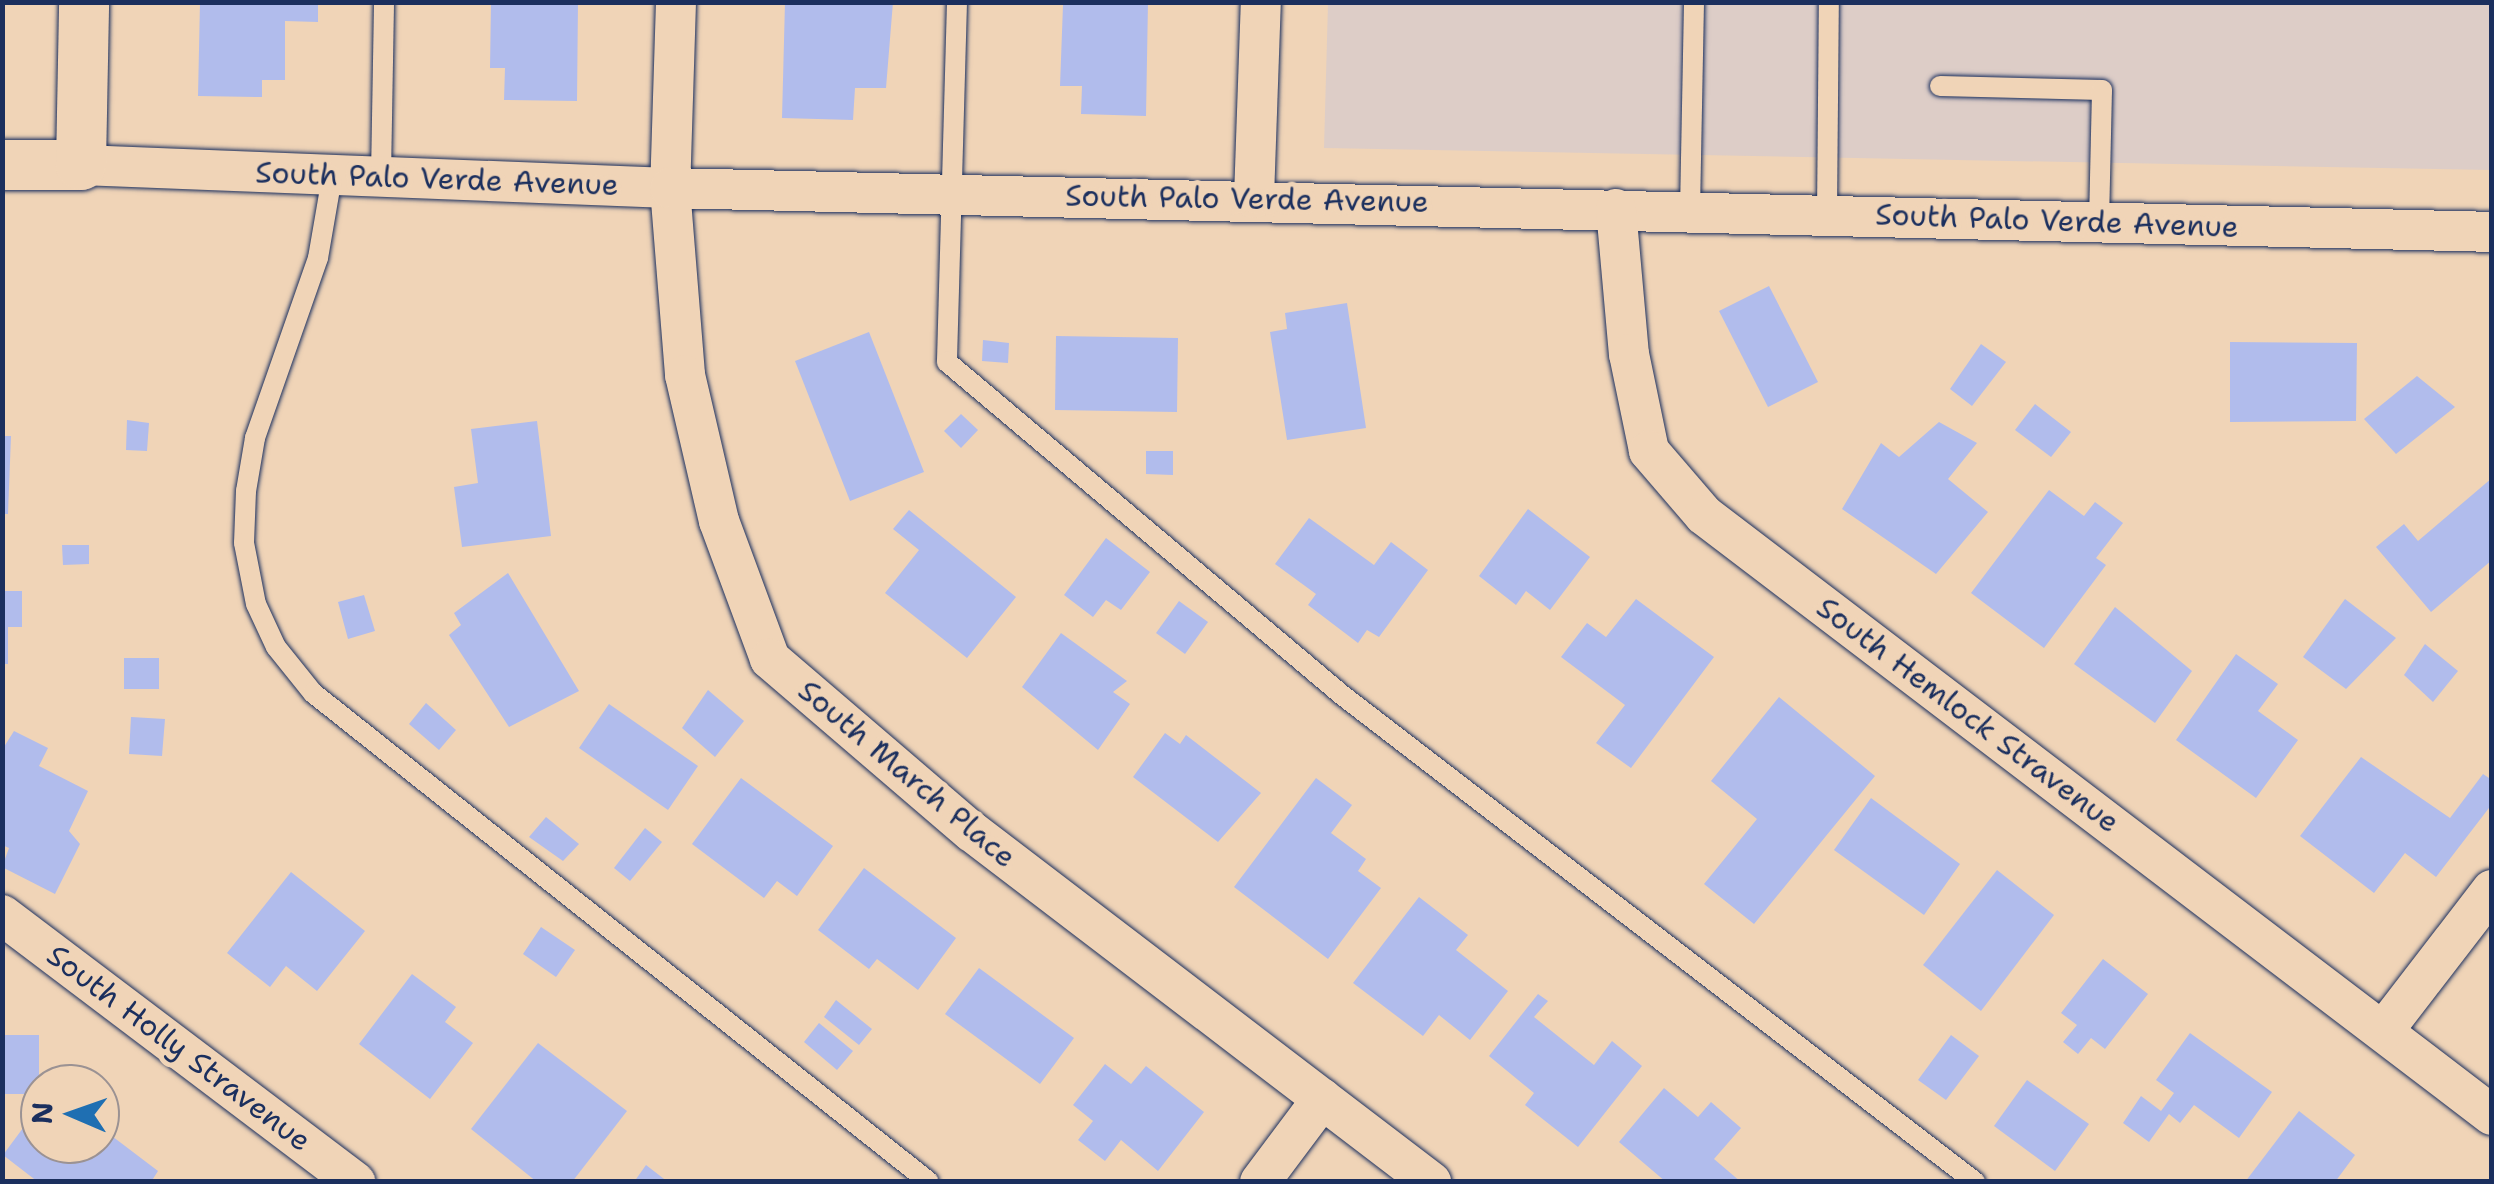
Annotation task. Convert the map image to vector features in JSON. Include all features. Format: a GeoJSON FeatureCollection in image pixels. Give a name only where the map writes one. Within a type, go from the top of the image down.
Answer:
{"type":"FeatureCollection","features":[{"type":"Feature","properties":{"kind":"street"},"geometry":{"type":"LineString","coordinates":[[81,164],[84,2]]}},
{"type":"Feature","properties":{"kind":"street","name":"South March Place"},"geometry":{"type":"LineString","coordinates":[[676,2],[670,188],[685,375],[719,521],[770,660],[972,831],[1431,1182]]}},
{"type":"Feature","properties":{"kind":"street"},"geometry":{"type":"LineString","coordinates":[[1254,198],[1261,2]]}},
{"type":"Feature","properties":{"kind":"street","name":"South Palo Verde Avenue"},"geometry":{"type":"LineString","coordinates":[[2,165],[81,164],[670,188],[1254,198],[2492,232]]}},
{"type":"Feature","properties":{"kind":"street","name":"South Hemlock Stravenue"},"geometry":{"type":"LineString","coordinates":[[1616,210],[1629,354],[1650,451],[1704,515],[2492,1116]]}},
{"type":"Feature","properties":{"kind":"street"},"geometry":{"type":"LineString","coordinates":[[2384,1030],[2492,890]]}},
{"type":"Feature","properties":{"kind":"street","name":"South Holly Stravenue"},"geometry":{"type":"LineString","coordinates":[[2,915],[355,1182]]}},
{"type":"Feature","properties":{"kind":"street"},"geometry":{"type":"LineString","coordinates":[[1260,1182],[1322,1099]]}},
{"type":"Feature","properties":{"kind":"lane"},"geometry":{"type":"LineString","coordinates":[[381,176],[384,2]]}},
{"type":"Feature","properties":{"kind":"lane"},"geometry":{"type":"LineString","coordinates":[[957,2],[946,362],[1342,695],[1975,1182]]}},
{"type":"Feature","properties":{"kind":"lane"},"geometry":{"type":"LineString","coordinates":[[1690,211],[1694,2]]}},
{"type":"Feature","properties":{"kind":"lane"},"geometry":{"type":"LineString","coordinates":[[1828,215],[1829,2]]}},
{"type":"Feature","properties":{"kind":"lane"},"geometry":{"type":"LineString","coordinates":[[1940,86],[2102,90],[2099,222]]}},
{"type":"Feature","properties":{"kind":"lane"},"geometry":{"type":"LineString","coordinates":[[332,177],[318,258],[256,438],[246,491],[244,542],[256,604],[276,647],[313,693],[929,1182]]}},
{"type":"Feature","properties":{"kind":"shaded area"},"geometry":{"type":"Polygon","coordinates":[[[1328,3],[2491,3],[2491,170],[1324,148],[1328,3]]]}},
{"type":"Feature","properties":{"kind":"building"},"geometry":{"type":"Polygon","coordinates":[[[200,2],[318,2],[318,22],[285,21],[285,80],[262,80],[262,97],[198,96],[200,2]]]}},
{"type":"Feature","properties":{"kind":"building"},"geometry":{"type":"Polygon","coordinates":[[[491,2],[578,2],[577,101],[504,100],[505,68],[490,68],[491,2]]]}},
{"type":"Feature","properties":{"kind":"building"},"geometry":{"type":"Polygon","coordinates":[[[785,2],[893,2],[886,88],[855,88],[853,120],[782,118],[785,2]]]}},
{"type":"Feature","properties":{"kind":"building"},"geometry":{"type":"Polygon","coordinates":[[[1148,2],[1146,116],[1081,114],[1082,86],[1060,86],[1063,5],[1148,2]]]}},
{"type":"Feature","properties":{"kind":"building"},"geometry":{"type":"Polygon","coordinates":[[[1769,286],[1818,382],[1768,407],[1719,311],[1769,286]]]}},
{"type":"Feature","properties":{"kind":"building"},"geometry":{"type":"Polygon","coordinates":[[[1347,303],[1366,428],[1287,440],[1270,332],[1287,329],[1285,313],[1347,303]]]}},
{"type":"Feature","properties":{"kind":"building"},"geometry":{"type":"Polygon","coordinates":[[[869,332],[924,472],[850,501],[795,361],[869,332]]]}},
{"type":"Feature","properties":{"kind":"building"},"geometry":{"type":"Polygon","coordinates":[[[1056,336],[1178,338],[1177,412],[1055,410],[1056,336]]]}},
{"type":"Feature","properties":{"kind":"building"},"geometry":{"type":"Polygon","coordinates":[[[983,340],[1009,343],[1008,363],[982,361],[983,340]]]}},
{"type":"Feature","properties":{"kind":"building"},"geometry":{"type":"Polygon","coordinates":[[[2230,342],[2357,343],[2356,421],[2230,422],[2230,342]]]}},
{"type":"Feature","properties":{"kind":"building"},"geometry":{"type":"Polygon","coordinates":[[[1981,344],[2006,362],[1972,406],[1950,389],[1981,344]]]}},
{"type":"Feature","properties":{"kind":"building"},"geometry":{"type":"Polygon","coordinates":[[[2417,376],[2455,407],[2396,454],[2364,419],[2417,376]]]}},
{"type":"Feature","properties":{"kind":"building"},"geometry":{"type":"Polygon","coordinates":[[[2035,404],[2071,432],[2051,457],[2015,430],[2035,404]]]}},
{"type":"Feature","properties":{"kind":"building"},"geometry":{"type":"Polygon","coordinates":[[[961,414],[978,430],[961,448],[944,431],[961,414]]]}},
{"type":"Feature","properties":{"kind":"building"},"geometry":{"type":"Polygon","coordinates":[[[127,420],[149,423],[147,451],[126,450],[127,420]]]}},
{"type":"Feature","properties":{"kind":"building"},"geometry":{"type":"Polygon","coordinates":[[[537,421],[551,536],[462,547],[454,487],[478,483],[471,429],[537,421]]]}},
{"type":"Feature","properties":{"kind":"building"},"geometry":{"type":"Polygon","coordinates":[[[1939,422],[1977,443],[1948,479],[1988,512],[1936,574],[1842,509],[1881,443],[1899,457],[1939,422]]]}},
{"type":"Feature","properties":{"kind":"building"},"geometry":{"type":"Polygon","coordinates":[[[2,436],[11,436],[8,514],[2,514],[2,436]]]}},
{"type":"Feature","properties":{"kind":"building"},"geometry":{"type":"Polygon","coordinates":[[[1146,451],[1173,451],[1173,475],[1146,474],[1146,451]]]}},
{"type":"Feature","properties":{"kind":"building"},"geometry":{"type":"Polygon","coordinates":[[[2492,478],[2492,560],[2431,612],[2376,547],[2404,524],[2418,541],[2492,478]]]}},
{"type":"Feature","properties":{"kind":"building"},"geometry":{"type":"Polygon","coordinates":[[[2049,490],[2084,516],[2095,502],[2123,523],[2096,558],[2106,565],[2044,648],[1971,593],[2049,490]]]}},
{"type":"Feature","properties":{"kind":"building"},"geometry":{"type":"Polygon","coordinates":[[[1528,509],[1590,557],[1550,610],[1526,591],[1516,605],[1479,576],[1528,509]]]}},
{"type":"Feature","properties":{"kind":"building"},"geometry":{"type":"Polygon","coordinates":[[[909,510],[1016,597],[967,658],[885,593],[919,550],[893,529],[909,510]]]}},
{"type":"Feature","properties":{"kind":"building"},"geometry":{"type":"Polygon","coordinates":[[[1309,518],[1374,565],[1391,542],[1428,570],[1379,637],[1367,630],[1358,643],[1308,605],[1316,594],[1275,564],[1309,518]]]}},
{"type":"Feature","properties":{"kind":"building"},"geometry":{"type":"Polygon","coordinates":[[[1106,538],[1150,572],[1121,610],[1106,600],[1093,617],[1064,595],[1106,538]]]}},
{"type":"Feature","properties":{"kind":"building"},"geometry":{"type":"Polygon","coordinates":[[[62,545],[89,545],[89,564],[63,565],[62,545]]]}},
{"type":"Feature","properties":{"kind":"building"},"geometry":{"type":"Polygon","coordinates":[[[508,573],[579,691],[509,727],[449,635],[461,625],[454,613],[508,573]]]}},
{"type":"Feature","properties":{"kind":"building"},"geometry":{"type":"Polygon","coordinates":[[[2,591],[22,591],[22,627],[8,627],[8,664],[2,664],[2,591]]]}},
{"type":"Feature","properties":{"kind":"building"},"geometry":{"type":"Polygon","coordinates":[[[364,595],[375,631],[348,639],[338,602],[364,595]]]}},
{"type":"Feature","properties":{"kind":"building"},"geometry":{"type":"Polygon","coordinates":[[[1636,599],[1714,657],[1631,768],[1596,743],[1625,705],[1561,657],[1587,623],[1606,637],[1636,599]]]}},
{"type":"Feature","properties":{"kind":"building"},"geometry":{"type":"Polygon","coordinates":[[[2345,599],[2396,638],[2346,689],[2303,657],[2345,599]]]}},
{"type":"Feature","properties":{"kind":"building"},"geometry":{"type":"Polygon","coordinates":[[[1179,601],[1208,622],[1185,654],[1156,633],[1179,601]]]}},
{"type":"Feature","properties":{"kind":"building"},"geometry":{"type":"Polygon","coordinates":[[[2115,607],[2192,671],[2155,723],[2074,664],[2115,607]]]}},
{"type":"Feature","properties":{"kind":"building"},"geometry":{"type":"Polygon","coordinates":[[[1061,633],[1127,681],[1113,692],[1130,704],[1098,750],[1022,687],[1061,633]]]}},
{"type":"Feature","properties":{"kind":"building"},"geometry":{"type":"Polygon","coordinates":[[[2425,644],[2458,671],[2433,702],[2404,675],[2425,644]]]}},
{"type":"Feature","properties":{"kind":"building"},"geometry":{"type":"Polygon","coordinates":[[[2236,654],[2278,684],[2258,711],[2298,740],[2256,798],[2176,740],[2236,654]]]}},
{"type":"Feature","properties":{"kind":"building"},"geometry":{"type":"Polygon","coordinates":[[[124,658],[159,658],[159,689],[124,689],[124,658]]]}},
{"type":"Feature","properties":{"kind":"building"},"geometry":{"type":"Polygon","coordinates":[[[708,690],[744,721],[715,757],[682,728],[708,690]]]}},
{"type":"Feature","properties":{"kind":"building"},"geometry":{"type":"Polygon","coordinates":[[[1779,697],[1875,776],[1754,924],[1704,884],[1757,819],[1711,781],[1779,697]]]}},
{"type":"Feature","properties":{"kind":"building"},"geometry":{"type":"Polygon","coordinates":[[[426,703],[456,730],[439,750],[409,724],[426,703]]]}},
{"type":"Feature","properties":{"kind":"building"},"geometry":{"type":"Polygon","coordinates":[[[609,704],[698,766],[668,810],[579,748],[609,704]]]}},
{"type":"Feature","properties":{"kind":"building"},"geometry":{"type":"Polygon","coordinates":[[[131,717],[165,719],[162,756],[129,754],[131,717]]]}},
{"type":"Feature","properties":{"kind":"building"},"geometry":{"type":"Polygon","coordinates":[[[14,731],[48,748],[39,766],[88,791],[69,831],[80,844],[55,894],[2,867],[9,848],[2,845],[2,750],[14,731]]]}},
{"type":"Feature","properties":{"kind":"building"},"geometry":{"type":"Polygon","coordinates":[[[1165,733],[1180,744],[1186,735],[1261,793],[1218,842],[1133,777],[1165,733]]]}},
{"type":"Feature","properties":{"kind":"building"},"geometry":{"type":"Polygon","coordinates":[[[2361,757],[2450,818],[2483,774],[2492,780],[2492,804],[2436,877],[2405,853],[2374,893],[2300,836],[2361,757]]]}},
{"type":"Feature","properties":{"kind":"building"},"geometry":{"type":"Polygon","coordinates":[[[741,778],[833,846],[797,896],[777,881],[764,898],[692,844],[741,778]]]}},
{"type":"Feature","properties":{"kind":"building"},"geometry":{"type":"Polygon","coordinates":[[[1316,778],[1352,805],[1331,833],[1366,859],[1358,871],[1381,888],[1328,959],[1234,887],[1316,778]]]}},
{"type":"Feature","properties":{"kind":"building"},"geometry":{"type":"Polygon","coordinates":[[[1871,798],[1960,864],[1924,915],[1834,850],[1871,798]]]}},
{"type":"Feature","properties":{"kind":"building"},"geometry":{"type":"Polygon","coordinates":[[[546,817],[579,844],[563,861],[529,837],[546,817]]]}},
{"type":"Feature","properties":{"kind":"building"},"geometry":{"type":"Polygon","coordinates":[[[645,828],[662,842],[630,881],[614,868],[645,828]]]}},
{"type":"Feature","properties":{"kind":"building"},"geometry":{"type":"Polygon","coordinates":[[[864,868],[956,938],[918,990],[877,959],[869,969],[818,930],[864,868]]]}},
{"type":"Feature","properties":{"kind":"building"},"geometry":{"type":"Polygon","coordinates":[[[1997,870],[2054,915],[1981,1011],[1923,965],[1997,870]]]}},
{"type":"Feature","properties":{"kind":"building"},"geometry":{"type":"Polygon","coordinates":[[[291,872],[365,931],[317,991],[286,966],[270,987],[227,953],[291,872]]]}},
{"type":"Feature","properties":{"kind":"building"},"geometry":{"type":"Polygon","coordinates":[[[1419,897],[1468,935],[1456,950],[1508,991],[1470,1040],[1439,1015],[1423,1036],[1353,983],[1419,897]]]}},
{"type":"Feature","properties":{"kind":"building"},"geometry":{"type":"Polygon","coordinates":[[[541,927],[575,950],[556,977],[523,954],[541,927]]]}},
{"type":"Feature","properties":{"kind":"building"},"geometry":{"type":"Polygon","coordinates":[[[2103,959],[2148,994],[2105,1049],[2091,1038],[2078,1054],[2063,1042],[2077,1025],[2061,1013],[2103,959]]]}},
{"type":"Feature","properties":{"kind":"building"},"geometry":{"type":"Polygon","coordinates":[[[979,968],[1074,1038],[1040,1084],[945,1014],[979,968]]]}},
{"type":"Feature","properties":{"kind":"building"},"geometry":{"type":"Polygon","coordinates":[[[412,974],[456,1007],[445,1022],[473,1043],[430,1099],[359,1044],[412,974]]]}},
{"type":"Feature","properties":{"kind":"building"},"geometry":{"type":"Polygon","coordinates":[[[1538,994],[1548,1001],[1534,1017],[1594,1065],[1612,1041],[1642,1066],[1578,1147],[1525,1105],[1534,1093],[1489,1056],[1538,994]]]}},
{"type":"Feature","properties":{"kind":"building"},"geometry":{"type":"Polygon","coordinates":[[[836,1000],[872,1029],[859,1045],[824,1017],[836,1000]]]}},
{"type":"Feature","properties":{"kind":"building"},"geometry":{"type":"Polygon","coordinates":[[[819,1023],[853,1051],[837,1070],[804,1042],[819,1023]]]}},
{"type":"Feature","properties":{"kind":"building"},"geometry":{"type":"Polygon","coordinates":[[[2190,1033],[2272,1092],[2239,1138],[2194,1105],[2180,1123],[2169,1114],[2149,1142],[2123,1123],[2141,1096],[2161,1111],[2174,1093],[2156,1080],[2190,1033]]]}},
{"type":"Feature","properties":{"kind":"building"},"geometry":{"type":"Polygon","coordinates":[[[5,1035],[39,1035],[39,1064],[20,1064],[20,1094],[5,1094],[5,1035]]]}},
{"type":"Feature","properties":{"kind":"building"},"geometry":{"type":"Polygon","coordinates":[[[1951,1035],[1979,1056],[1946,1100],[1918,1080],[1951,1035]]]}},
{"type":"Feature","properties":{"kind":"building"},"geometry":{"type":"Polygon","coordinates":[[[538,1043],[627,1111],[572,1182],[537,1182],[471,1129],[538,1043]]]}},
{"type":"Feature","properties":{"kind":"building"},"geometry":{"type":"Polygon","coordinates":[[[1105,1064],[1131,1084],[1146,1066],[1204,1112],[1158,1171],[1121,1140],[1105,1161],[1078,1140],[1093,1121],[1073,1105],[1105,1064]]]}},
{"type":"Feature","properties":{"kind":"building"},"geometry":{"type":"Polygon","coordinates":[[[2027,1080],[2089,1124],[2055,1171],[1994,1126],[2027,1080]]]}},
{"type":"Feature","properties":{"kind":"building"},"geometry":{"type":"Polygon","coordinates":[[[1664,1088],[1698,1117],[1711,1102],[1741,1128],[1714,1159],[1741,1182],[1666,1182],[1619,1142],[1664,1088]]]}},
{"type":"Feature","properties":{"kind":"building"},"geometry":{"type":"Polygon","coordinates":[[[2299,1111],[2355,1155],[2335,1182],[2245,1182],[2299,1111]]]}},
{"type":"Feature","properties":{"kind":"building"},"geometry":{"type":"Polygon","coordinates":[[[20,1132],[20,1164],[120,1164],[120,1142],[158,1171],[151,1182],[38,1182],[3,1155],[20,1132]]]}},
{"type":"Feature","properties":{"kind":"building"},"geometry":{"type":"Polygon","coordinates":[[[646,1165],[668,1182],[634,1182],[646,1165]]]}}]}
